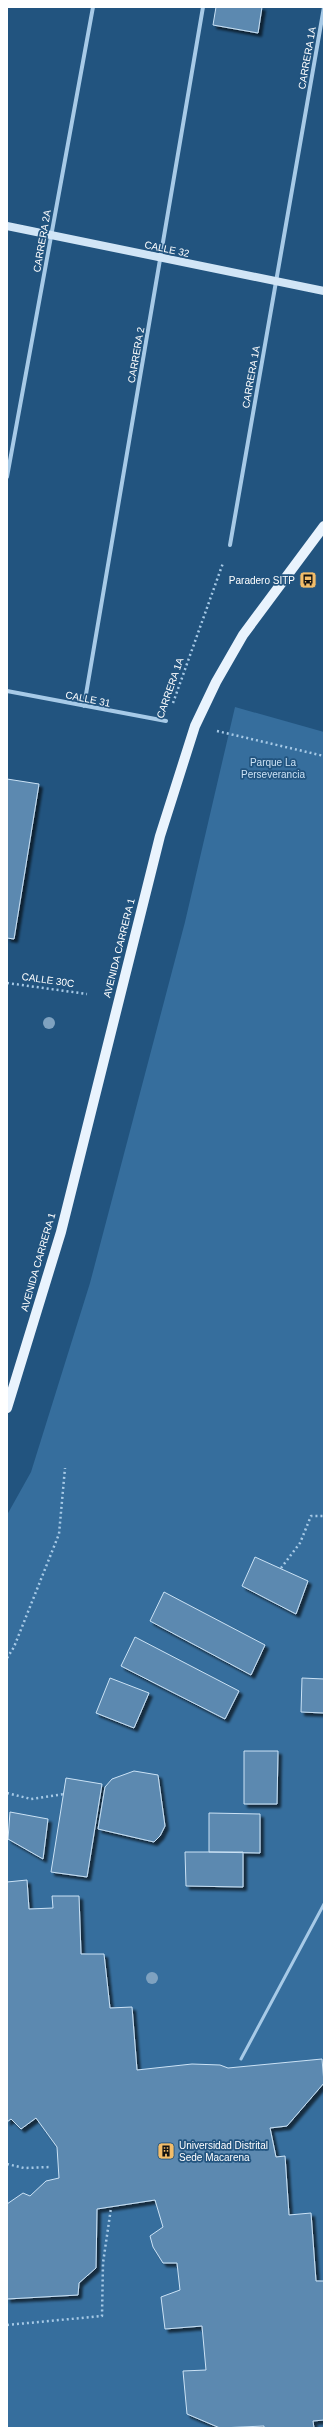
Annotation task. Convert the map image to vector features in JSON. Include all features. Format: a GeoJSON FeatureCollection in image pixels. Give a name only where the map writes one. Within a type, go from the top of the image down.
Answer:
{"type":"FeatureCollection","features":[{"type":"Feature","properties":{"kind":"main road","name":"AVENIDA CARRERA 1"},"geometry":{"type":"LineString","coordinates":[[7,1408],[61,1232],[160,836],[195,726],[216,682],[243,635],[324,526]]}},
{"type":"Feature","properties":{"kind":"street","name":"CARRERA 2A"},"geometry":{"type":"LineString","coordinates":[[7,477],[93,7]]}},
{"type":"Feature","properties":{"kind":"street","name":"CARRERA 2"},"geometry":{"type":"LineString","coordinates":[[84,706],[203,7]]}},
{"type":"Feature","properties":{"kind":"street","name":"CARRERA 1A"},"geometry":{"type":"LineString","coordinates":[[230,545],[324,7]]}},
{"type":"Feature","properties":{"kind":"street","name":"CALLE 32"},"geometry":{"type":"LineString","coordinates":[[7,226],[324,291]]}},
{"type":"Feature","properties":{"kind":"street","name":"CALLE 31"},"geometry":{"type":"LineString","coordinates":[[7,691],[166,721]]}},
{"type":"Feature","properties":{"kind":"lane"},"geometry":{"type":"LineString","coordinates":[[241,2059],[324,1904]]}},
{"type":"Feature","properties":{"kind":"path","name":"CARRERA 1A"},"geometry":{"type":"LineString","coordinates":[[166,721],[230,545]]}},
{"type":"Feature","properties":{"kind":"path"},"geometry":{"type":"LineString","coordinates":[[212,730],[324,756]]}},
{"type":"Feature","properties":{"kind":"path","name":"CALLE 30C"},"geometry":{"type":"LineString","coordinates":[[7,983],[87,994]]}},
{"type":"Feature","properties":{"kind":"path"},"geometry":{"type":"LineString","coordinates":[[7,1658],[14,1647],[59,1534],[65,1468]]}},
{"type":"Feature","properties":{"kind":"path"},"geometry":{"type":"LineString","coordinates":[[280,1568],[300,1543],[311,1516],[324,1516]]}},
{"type":"Feature","properties":{"kind":"path"},"geometry":{"type":"LineString","coordinates":[[7,1793],[31,1799],[64,1794]]}},
{"type":"Feature","properties":{"kind":"path"},"geometry":{"type":"LineString","coordinates":[[7,2164],[24,2168],[50,2167]]}},
{"type":"Feature","properties":{"kind":"path"},"geometry":{"type":"LineString","coordinates":[[7,2325],[102,2316],[103,2264],[110,2208]]}},
{"type":"Feature","properties":{"kind":"green space","name":"Parque La Perseverancia"},"geometry":{"type":"Polygon","coordinates":[[[235,707],[324,732],[324,2428],[7,2428],[7,1515],[31,1472],[90,1283],[185,922],[235,707]]]}},
{"type":"Feature","properties":{"kind":"building"},"geometry":{"type":"Polygon","coordinates":[[[216,7],[262,7],[258,33],[213,25],[216,7]]]}},
{"type":"Feature","properties":{"kind":"building"},"geometry":{"type":"Polygon","coordinates":[[[7,779],[39,784],[14,939],[7,938],[7,779]]]}},
{"type":"Feature","properties":{"kind":"building"},"geometry":{"type":"Polygon","coordinates":[[[255,1557],[308,1581],[296,1614],[242,1586],[255,1557]]]}},
{"type":"Feature","properties":{"kind":"building"},"geometry":{"type":"Polygon","coordinates":[[[164,1592],[265,1645],[251,1675],[150,1621],[164,1592]]]}},
{"type":"Feature","properties":{"kind":"building"},"geometry":{"type":"Polygon","coordinates":[[[135,1637],[239,1691],[225,1719],[121,1666],[135,1637]]]}},
{"type":"Feature","properties":{"kind":"building"},"geometry":{"type":"Polygon","coordinates":[[[110,1678],[149,1693],[134,1728],[96,1713],[110,1678]]]}},
{"type":"Feature","properties":{"kind":"building"},"geometry":{"type":"Polygon","coordinates":[[[302,1678],[324,1679],[324,1713],[301,1712],[302,1678]]]}},
{"type":"Feature","properties":{"kind":"building"},"geometry":{"type":"Polygon","coordinates":[[[244,1751],[278,1751],[277,1804],[244,1804],[244,1751]]]}},
{"type":"Feature","properties":{"kind":"building"},"geometry":{"type":"Polygon","coordinates":[[[134,1771],[158,1775],[165,1826],[160,1836],[154,1842],[98,1829],[105,1787],[112,1779],[134,1771]]]}},
{"type":"Feature","properties":{"kind":"building"},"geometry":{"type":"Polygon","coordinates":[[[66,1778],[102,1784],[87,1877],[51,1872],[66,1778]]]}},
{"type":"Feature","properties":{"kind":"building"},"geometry":{"type":"Polygon","coordinates":[[[10,1812],[48,1819],[43,1859],[8,1839],[10,1812]]]}},
{"type":"Feature","properties":{"kind":"building"},"geometry":{"type":"Polygon","coordinates":[[[209,1813],[260,1814],[260,1853],[209,1852],[209,1813]]]}},
{"type":"Feature","properties":{"kind":"building"},"geometry":{"type":"Polygon","coordinates":[[[185,1852],[243,1852],[243,1887],[186,1886],[185,1852]]]}},
{"type":"Feature","properties":{"kind":"building","name":"Universidad Distrital Sede Macarena"},"geometry":{"type":"Polygon","coordinates":[[[27,1880],[29,1909],[53,1908],[52,1896],[79,1896],[81,1954],[104,1954],[110,2008],[132,2007],[137,2070],[192,2064],[220,2065],[228,2068],[322,2059],[324,2083],[287,2126],[270,2128],[276,2157],[285,2156],[289,2215],[311,2213],[316,2281],[324,2281],[324,2420],[313,2421],[314,2428],[264,2428],[264,2426],[220,2428],[187,2414],[183,2371],[206,2370],[202,2326],[165,2329],[161,2297],[180,2290],[177,2263],[163,2263],[153,2247],[150,2236],[163,2227],[155,2200],[97,2209],[96,2268],[79,2283],[78,2295],[7,2299],[7,2204],[23,2193],[30,2196],[46,2181],[59,2178],[57,2147],[36,2118],[21,2129],[11,2119],[7,2122],[7,1882],[27,1880]]]}},
{"type":"Feature","properties":{"kind":"place","name":"Paradero SITP"},"geometry":{"type":"Point","coordinates":[308,580]}},
{"type":"Feature","properties":{"kind":"place","name":"Universidad Distrital Sede Macarena"},"geometry":{"type":"Point","coordinates":[166,2151]}}]}
